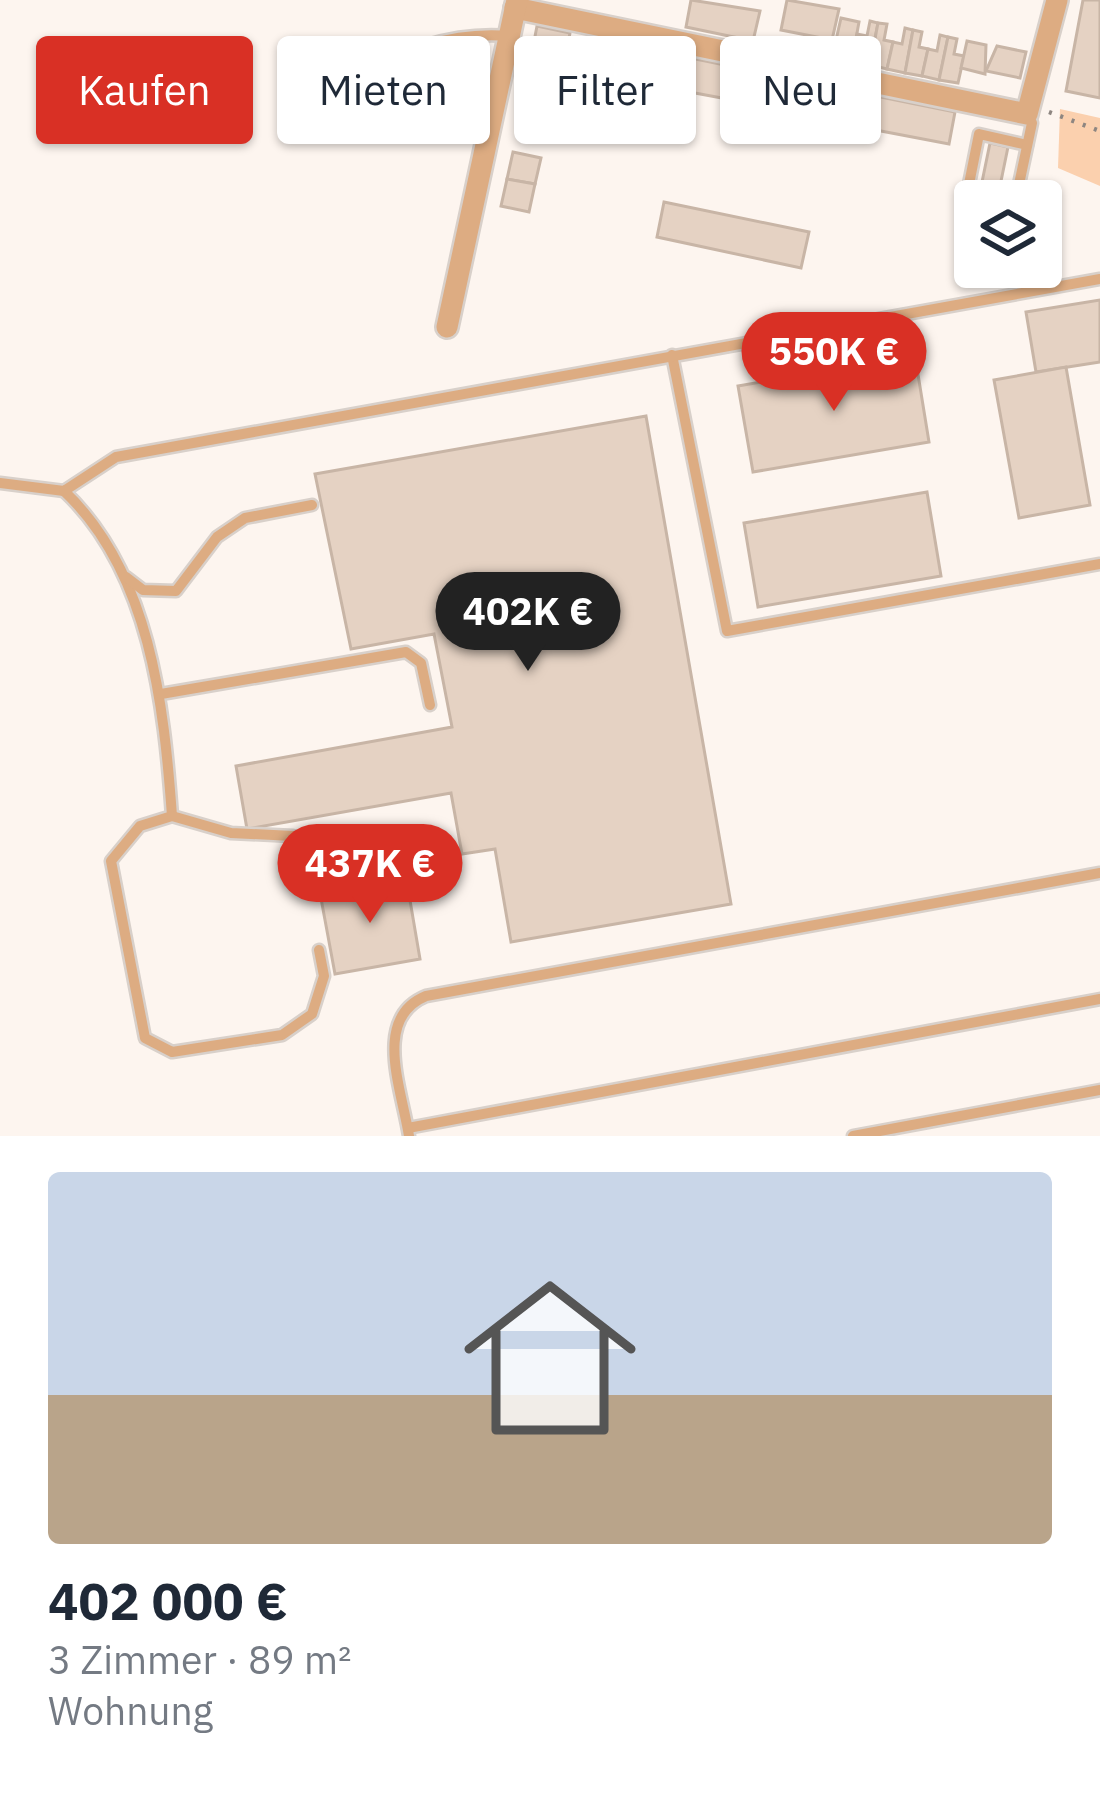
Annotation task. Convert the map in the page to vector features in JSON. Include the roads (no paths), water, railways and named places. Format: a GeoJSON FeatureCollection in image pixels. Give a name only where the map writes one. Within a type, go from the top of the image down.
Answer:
{"type":"FeatureCollection","features":[{"type":"Feature","properties":{"kind":"street"},"geometry":{"type":"LineString","coordinates":[[447,327],[516,4],[1030,112],[1057,0]]}},
{"type":"Feature","properties":{"kind":"lane"},"geometry":{"type":"LineString","coordinates":[[458,36],[509,36]]}},
{"type":"Feature","properties":{"kind":"lane"},"geometry":{"type":"LineString","coordinates":[[1020,180],[1030,112]]}},
{"type":"Feature","properties":{"kind":"lane"},"geometry":{"type":"LineString","coordinates":[[970,180],[979,134],[1028,145]]}},
{"type":"Feature","properties":{"kind":"lane"},"geometry":{"type":"LineString","coordinates":[[64,491],[116,457],[1100,279]]}},
{"type":"Feature","properties":{"kind":"lane"},"geometry":{"type":"LineString","coordinates":[[672,355],[727,631],[1100,563]]}},
{"type":"Feature","properties":{"kind":"lane"},"geometry":{"type":"LineString","coordinates":[[0,483],[64,491],[86,512],[123,575],[161,694],[172,816]]}},
{"type":"Feature","properties":{"kind":"lane"},"geometry":{"type":"LineString","coordinates":[[123,575],[143,590],[176,591],[217,538],[245,518],[312,505]]}},
{"type":"Feature","properties":{"kind":"lane"},"geometry":{"type":"LineString","coordinates":[[161,694],[406,652],[421,663],[430,705]]}},
{"type":"Feature","properties":{"kind":"lane"},"geometry":{"type":"LineString","coordinates":[[310,886],[303,848],[293,836],[231,833],[172,816],[140,826],[111,861],[145,1037],[172,1052],[282,1035],[312,1014],[324,976],[319,950]]}},
{"type":"Feature","properties":{"kind":"lane"},"geometry":{"type":"LineString","coordinates":[[1100,873],[426,996],[405,1005],[396,1019],[408,1132],[1100,999]]}},
{"type":"Feature","properties":{"kind":"lane"},"geometry":{"type":"LineString","coordinates":[[853,1136],[1100,1090]]}}]}
